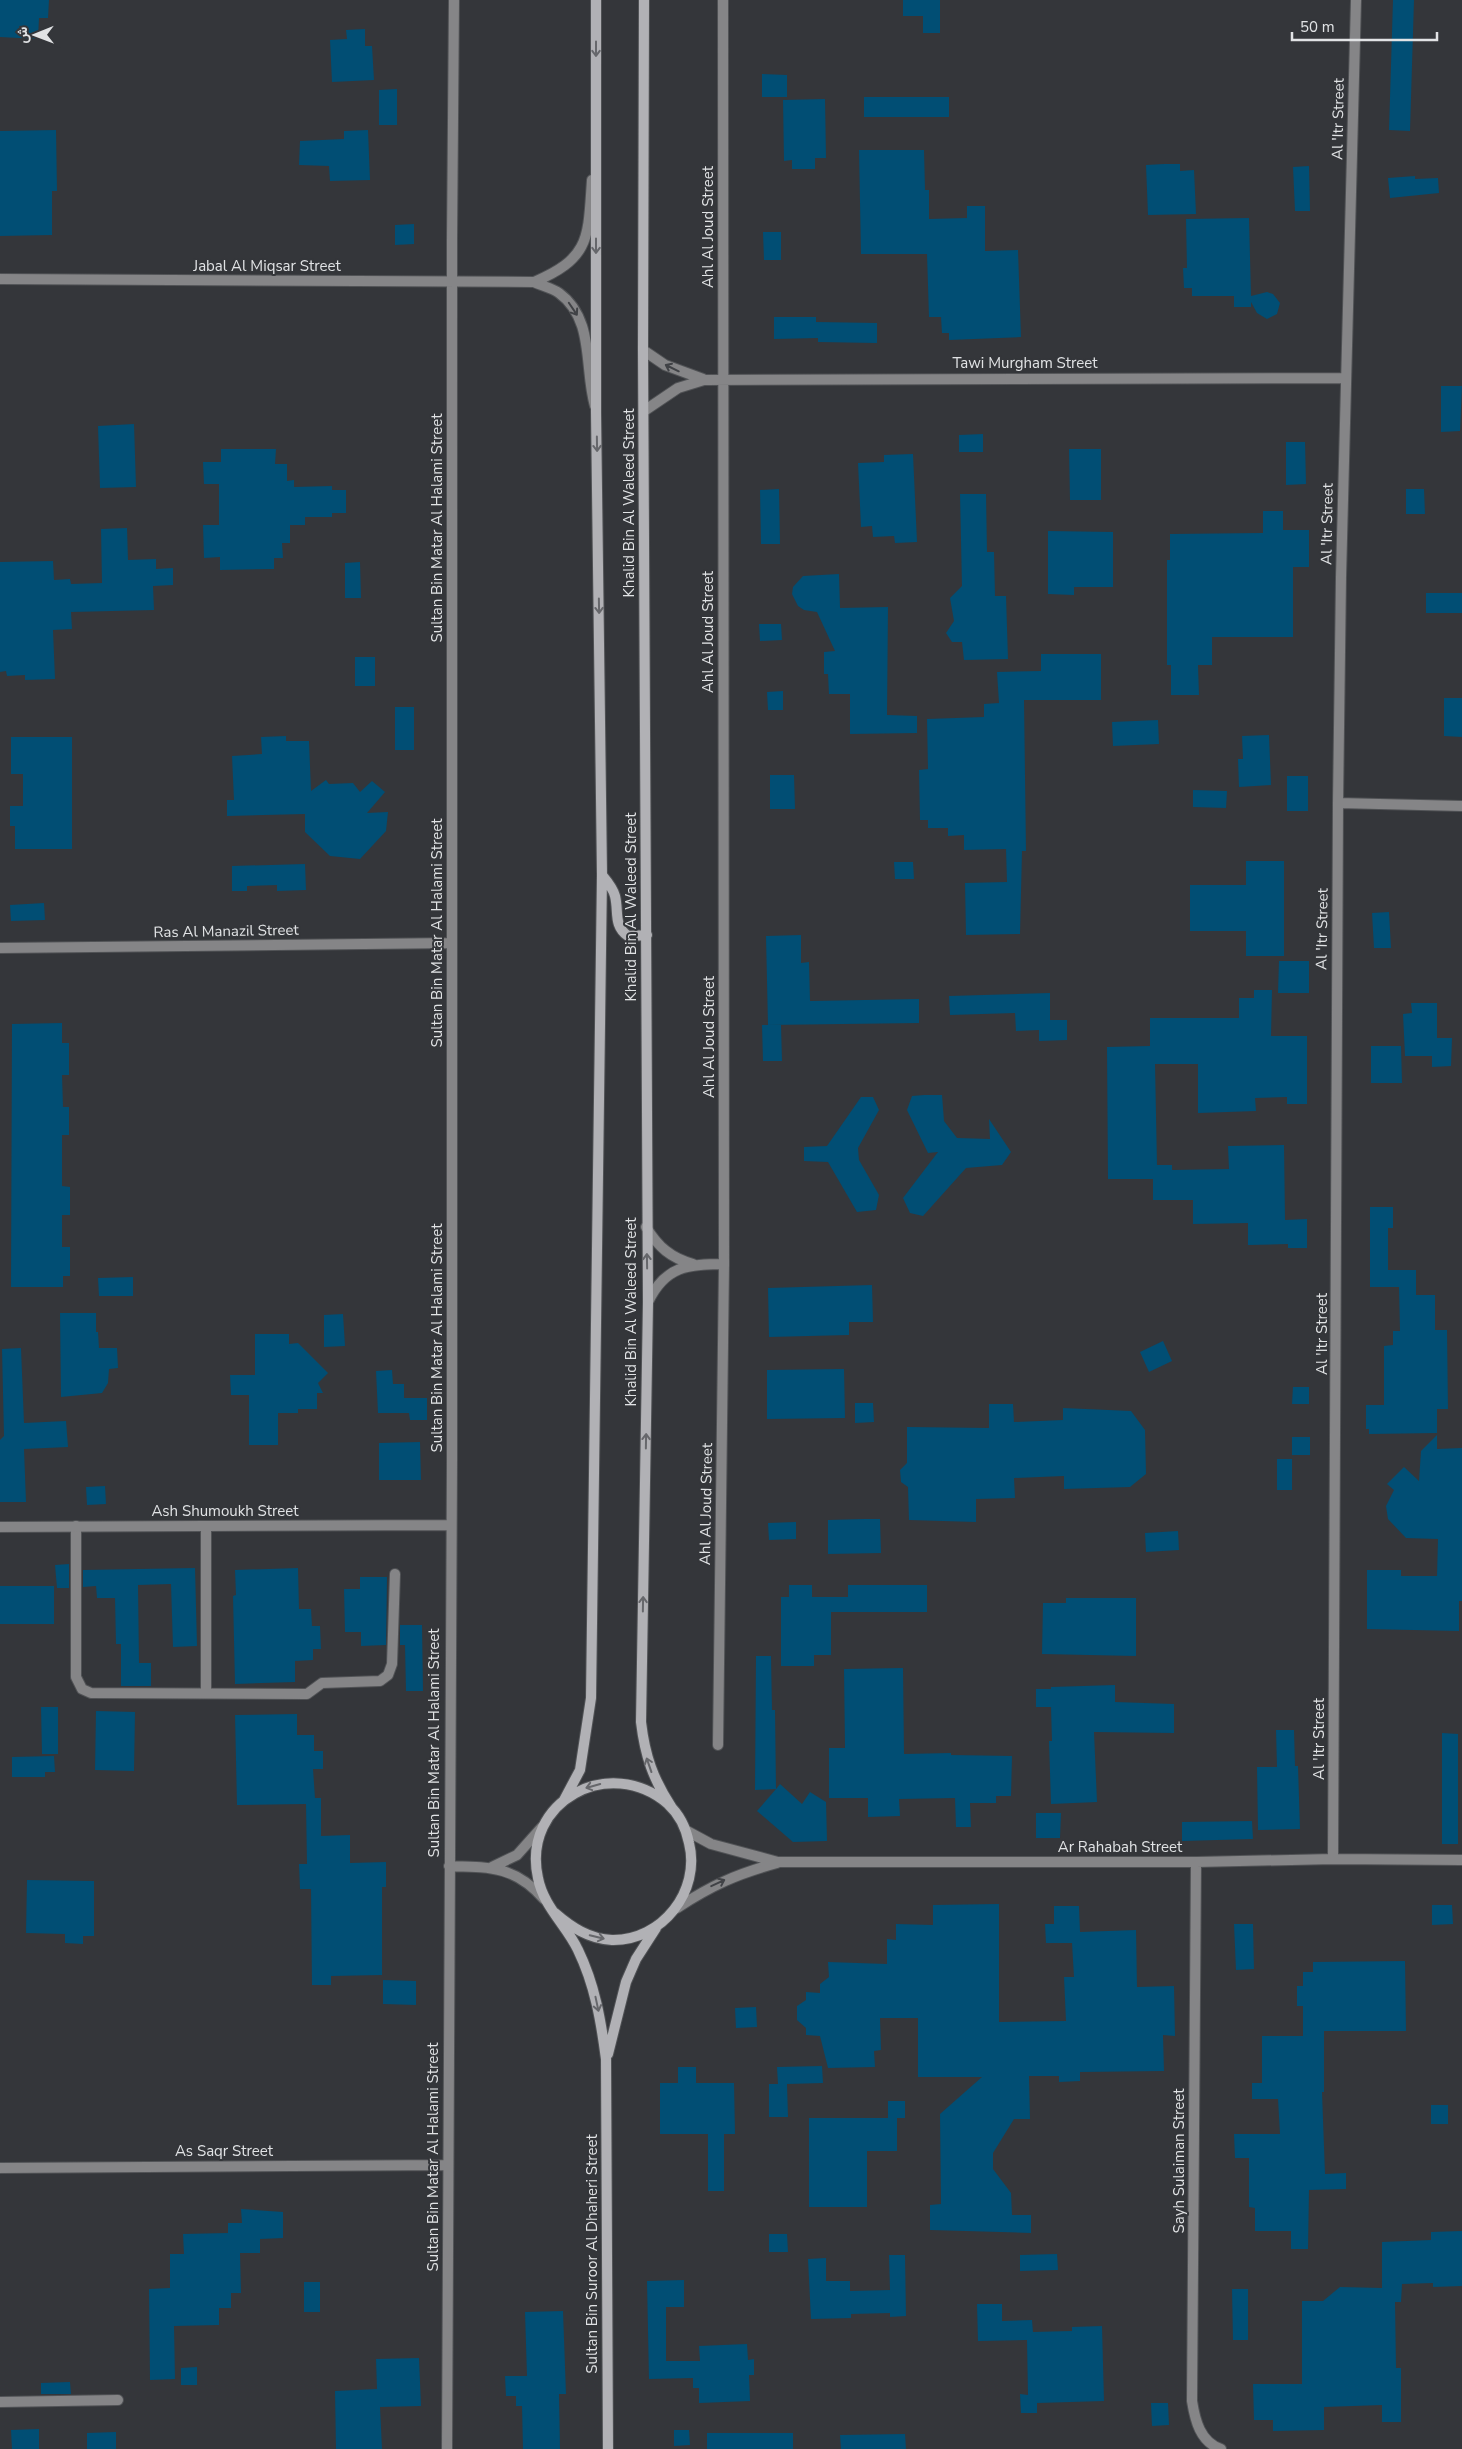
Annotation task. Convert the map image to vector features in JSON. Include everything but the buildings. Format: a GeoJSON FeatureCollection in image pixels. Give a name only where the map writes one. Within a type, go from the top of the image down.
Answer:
{"type":"FeatureCollection","features":[{"type":"Feature","properties":{"kind":"street","name":"Sultan Bin Matar Al Halami Street"},"geometry":{"type":"LineString","coordinates":[[447,2449],[454,0]]}},
{"type":"Feature","properties":{"kind":"street","name":"Khalid Bin Al Waleed Street"},"geometry":{"type":"LineString","coordinates":[[564,1800],[580,1770],[591,1698],[602,875],[596,412],[596,0]]}},
{"type":"Feature","properties":{"kind":"street","name":"Khalid Bin Al Waleed Street"},"geometry":{"type":"LineString","coordinates":[[644,0],[643,350],[647,934],[646,1226],[648,1302],[641,1722],[644,1750],[652,1773],[672,1808]]}},
{"type":"Feature","properties":{"kind":"street","name":"Ahl Al Joud Street"},"geometry":{"type":"LineString","coordinates":[[718,1745],[724,1264],[722,379],[724,0]]}},
{"type":"Feature","properties":{"kind":"street","name":"Al 'Itr Street"},"geometry":{"type":"LineString","coordinates":[[1333,1859],[1338,803],[1346,378],[1356,0]]}},
{"type":"Feature","properties":{"kind":"street","name":"Jabal Al Miqsar Street"},"geometry":{"type":"LineString","coordinates":[[0,279],[534,282],[556,273],[571,262],[584,242],[590,214],[596,139]]}},
{"type":"Feature","properties":{"kind":"street","name":"Jabal Al Miqsar Street"},"geometry":{"type":"LineString","coordinates":[[534,282],[558,292],[574,306],[584,328],[590,389],[596,412]]}},
{"type":"Feature","properties":{"kind":"street","name":"Tawi Murgham Street"},"geometry":{"type":"LineString","coordinates":[[643,350],[665,366],[704,380]]}},
{"type":"Feature","properties":{"kind":"street","name":"Tawi Murgham Street"},"geometry":{"type":"LineString","coordinates":[[644,411],[678,388],[704,380],[722,379],[1346,378]]}},
{"type":"Feature","properties":{"kind":"street"},"geometry":{"type":"LineString","coordinates":[[1338,803],[1462,806]]}},
{"type":"Feature","properties":{"kind":"street"},"geometry":{"type":"LineString","coordinates":[[602,875],[615,894],[618,925],[622,932],[628,936],[647,934]]}},
{"type":"Feature","properties":{"kind":"street","name":"Ras Al Manazil Street"},"geometry":{"type":"LineString","coordinates":[[0,948],[452,943]]}},
{"type":"Feature","properties":{"kind":"street"},"geometry":{"type":"LineString","coordinates":[[646,1226],[654,1240],[665,1252],[679,1260],[694,1264],[724,1264]]}},
{"type":"Feature","properties":{"kind":"street"},"geometry":{"type":"LineString","coordinates":[[648,1302],[653,1291],[671,1273],[694,1264]]}},
{"type":"Feature","properties":{"kind":"street","name":"Ash Shumoukh Street"},"geometry":{"type":"LineString","coordinates":[[0,1527],[450,1525]]}},
{"type":"Feature","properties":{"kind":"street"},"geometry":{"type":"LineString","coordinates":[[76,1526],[75,1667],[76,1677],[80,1686],[91,1693],[307,1694],[322,1683],[380,1681],[388,1675],[392,1664],[395,1574]]}},
{"type":"Feature","properties":{"kind":"street"},"geometry":{"type":"LineString","coordinates":[[206,1526],[206,1693]]}},
{"type":"Feature","properties":{"kind":"street"},"geometry":{"type":"LineString","coordinates":[[620,1782],[639,1786],[657,1795],[672,1808],[686,1831],[691,1851],[692,1871],[687,1890],[677,1908],[657,1927],[627,1938],[611,1940],[581,1932],[567,1924],[553,1910],[542,1893],[536,1863],[537,1848],[547,1820],[564,1800],[581,1789],[600,1783],[620,1782]]}},
{"type":"Feature","properties":{"kind":"street","name":"Sultan Bin Matar Al Halami Street"},"geometry":{"type":"LineString","coordinates":[[491,1867],[517,1855],[533,1839],[547,1820]]}},
{"type":"Feature","properties":{"kind":"street","name":"Ar Rahabah Street"},"geometry":{"type":"LineString","coordinates":[[686,1831],[711,1844],[778,1862],[1462,1860]]}},
{"type":"Feature","properties":{"kind":"street","name":"Ar Rahabah Street"},"geometry":{"type":"LineString","coordinates":[[677,1908],[706,1888],[738,1874],[778,1862]]}},
{"type":"Feature","properties":{"kind":"street","name":"Sayh Sulaiman Street"},"geometry":{"type":"LineString","coordinates":[[1196,1862],[1192,2401],[1196,2421],[1201,2432],[1216,2447],[1221,2449]]}},
{"type":"Feature","properties":{"kind":"street","name":"Sultan Bin Matar Al Halami Street"},"geometry":{"type":"LineString","coordinates":[[449,1866],[491,1867],[518,1876],[528,1883],[553,1910]]}},
{"type":"Feature","properties":{"kind":"street","name":"Sultan Bin Suroor Al Dhaheri Street"},"geometry":{"type":"LineString","coordinates":[[553,1910],[578,1949],[593,1986],[598,2004],[606,2059],[608,2449]]}},
{"type":"Feature","properties":{"kind":"street","name":"Sultan Bin Suroor Al Dhaheri Street"},"geometry":{"type":"LineString","coordinates":[[606,2059],[626,1982],[636,1959],[657,1927]]}},
{"type":"Feature","properties":{"kind":"street","name":"As Saqr Street"},"geometry":{"type":"LineString","coordinates":[[0,2168],[447,2165]]}},
{"type":"Feature","properties":{"kind":"street"},"geometry":{"type":"LineString","coordinates":[[0,2402],[118,2400]]}}]}
